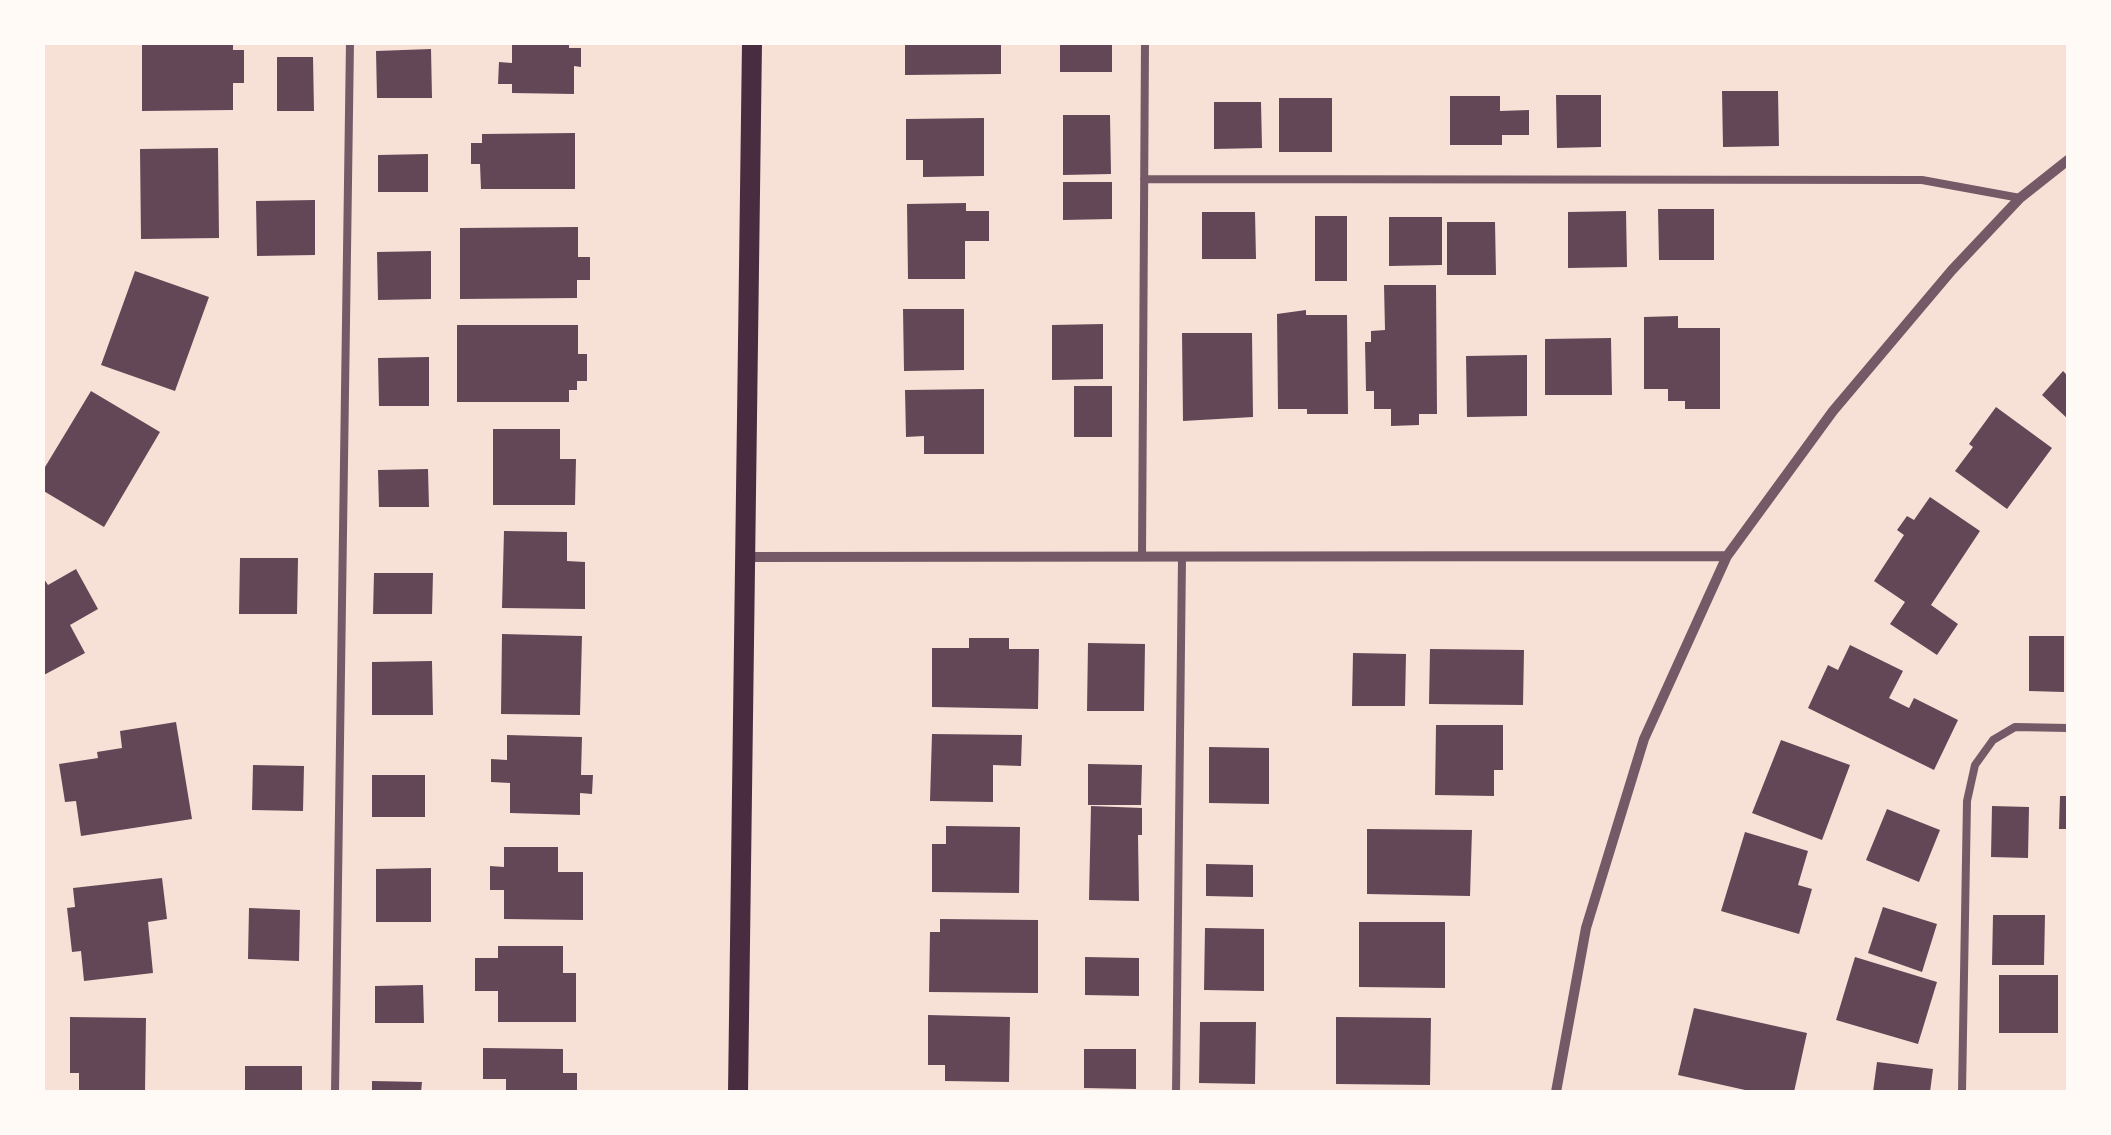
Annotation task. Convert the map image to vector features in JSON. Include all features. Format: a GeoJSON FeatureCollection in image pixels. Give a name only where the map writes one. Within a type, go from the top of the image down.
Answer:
{"type":"FeatureCollection","features":[{"type":"Feature","properties":{"kind":"main road"},"geometry":{"type":"LineString","coordinates":[[738,1092],[752,42]]}},
{"type":"Feature","properties":{"kind":"street"},"geometry":{"type":"LineString","coordinates":[[1556,1092],[1586,928],[1644,739],[1727,556],[1833,412],[1952,270],[2020,198],[2068,160]]}},
{"type":"Feature","properties":{"kind":"street"},"geometry":{"type":"LineString","coordinates":[[745,557],[1727,556]]}},
{"type":"Feature","properties":{"kind":"lane"},"geometry":{"type":"LineString","coordinates":[[335,1092],[350,42]]}},
{"type":"Feature","properties":{"kind":"lane"},"geometry":{"type":"LineString","coordinates":[[1142,557],[1145,42]]}},
{"type":"Feature","properties":{"kind":"lane"},"geometry":{"type":"LineString","coordinates":[[1144,179],[1922,180],[2020,198]]}},
{"type":"Feature","properties":{"kind":"lane"},"geometry":{"type":"LineString","coordinates":[[1176,1092],[1182,557]]}},
{"type":"Feature","properties":{"kind":"lane"},"geometry":{"type":"LineString","coordinates":[[1962,1092],[1967,800],[1976,765],[1993,740],[2015,727],[2068,728]]}},
{"type":"Feature","properties":{"kind":"building"},"geometry":{"type":"Polygon","coordinates":[[[142,42],[233,42],[233,50],[244,50],[244,83],[233,83],[233,110],[142,111],[142,42]]]}},
{"type":"Feature","properties":{"kind":"building"},"geometry":{"type":"Polygon","coordinates":[[[512,42],[569,42],[569,48],[581,48],[581,67],[574,66],[574,94],[512,93],[512,84],[498,84],[499,62],[512,63],[512,42]]]}},
{"type":"Feature","properties":{"kind":"building"},"geometry":{"type":"Polygon","coordinates":[[[905,42],[1001,42],[1001,74],[905,75],[905,42]]]}},
{"type":"Feature","properties":{"kind":"building"},"geometry":{"type":"Polygon","coordinates":[[[1060,42],[1112,42],[1112,72],[1060,72],[1060,42]]]}},
{"type":"Feature","properties":{"kind":"building"},"geometry":{"type":"Polygon","coordinates":[[[431,49],[432,98],[377,98],[376,51],[431,49]]]}},
{"type":"Feature","properties":{"kind":"building"},"geometry":{"type":"Polygon","coordinates":[[[277,57],[313,57],[314,111],[277,111],[277,57]]]}},
{"type":"Feature","properties":{"kind":"building"},"geometry":{"type":"Polygon","coordinates":[[[1722,91],[1778,91],[1779,146],[1723,147],[1722,91]]]}},
{"type":"Feature","properties":{"kind":"building"},"geometry":{"type":"Polygon","coordinates":[[[1556,95],[1601,95],[1601,147],[1557,148],[1556,95]]]}},
{"type":"Feature","properties":{"kind":"building"},"geometry":{"type":"Polygon","coordinates":[[[1450,96],[1500,96],[1500,111],[1529,110],[1529,135],[1502,135],[1502,145],[1450,145],[1450,96]]]}},
{"type":"Feature","properties":{"kind":"building"},"geometry":{"type":"Polygon","coordinates":[[[1279,98],[1332,98],[1332,152],[1279,152],[1279,98]]]}},
{"type":"Feature","properties":{"kind":"building"},"geometry":{"type":"Polygon","coordinates":[[[1214,102],[1261,102],[1262,148],[1214,149],[1214,102]]]}},
{"type":"Feature","properties":{"kind":"building"},"geometry":{"type":"Polygon","coordinates":[[[1063,115],[1110,115],[1111,174],[1063,175],[1063,115]]]}},
{"type":"Feature","properties":{"kind":"building"},"geometry":{"type":"Polygon","coordinates":[[[984,118],[984,176],[923,177],[923,160],[906,160],[906,119],[984,118]]]}},
{"type":"Feature","properties":{"kind":"building"},"geometry":{"type":"Polygon","coordinates":[[[575,133],[575,189],[481,189],[480,164],[471,164],[471,143],[482,143],[482,134],[575,133]]]}},
{"type":"Feature","properties":{"kind":"building"},"geometry":{"type":"Polygon","coordinates":[[[218,148],[219,238],[141,239],[140,149],[218,148]]]}},
{"type":"Feature","properties":{"kind":"building"},"geometry":{"type":"Polygon","coordinates":[[[428,154],[428,192],[378,192],[378,155],[428,154]]]}},
{"type":"Feature","properties":{"kind":"building"},"geometry":{"type":"Polygon","coordinates":[[[1063,182],[1112,182],[1112,219],[1063,220],[1063,182]]]}},
{"type":"Feature","properties":{"kind":"building"},"geometry":{"type":"Polygon","coordinates":[[[315,200],[315,255],[257,256],[256,201],[315,200]]]}},
{"type":"Feature","properties":{"kind":"building"},"geometry":{"type":"Polygon","coordinates":[[[966,203],[966,211],[989,211],[989,241],[965,241],[965,279],[908,279],[907,204],[966,203]]]}},
{"type":"Feature","properties":{"kind":"building"},"geometry":{"type":"Polygon","coordinates":[[[1658,209],[1714,209],[1714,260],[1659,260],[1658,209]]]}},
{"type":"Feature","properties":{"kind":"building"},"geometry":{"type":"Polygon","coordinates":[[[1626,211],[1627,267],[1568,268],[1568,212],[1626,211]]]}},
{"type":"Feature","properties":{"kind":"building"},"geometry":{"type":"Polygon","coordinates":[[[1202,212],[1255,212],[1256,259],[1202,259],[1202,212]]]}},
{"type":"Feature","properties":{"kind":"building"},"geometry":{"type":"Polygon","coordinates":[[[1315,216],[1347,216],[1347,281],[1315,281],[1315,216]]]}},
{"type":"Feature","properties":{"kind":"building"},"geometry":{"type":"Polygon","coordinates":[[[1389,217],[1442,217],[1442,265],[1389,266],[1389,217]]]}},
{"type":"Feature","properties":{"kind":"building"},"geometry":{"type":"Polygon","coordinates":[[[1447,222],[1495,222],[1496,275],[1447,275],[1447,222]]]}},
{"type":"Feature","properties":{"kind":"building"},"geometry":{"type":"Polygon","coordinates":[[[578,227],[578,257],[590,257],[590,280],[577,280],[577,298],[460,299],[460,228],[578,227]]]}},
{"type":"Feature","properties":{"kind":"building"},"geometry":{"type":"Polygon","coordinates":[[[431,251],[431,299],[378,300],[377,252],[431,251]]]}},
{"type":"Feature","properties":{"kind":"building"},"geometry":{"type":"Polygon","coordinates":[[[135,271],[209,297],[175,391],[101,365],[135,271]]]}},
{"type":"Feature","properties":{"kind":"building"},"geometry":{"type":"Polygon","coordinates":[[[1384,285],[1436,285],[1437,414],[1419,414],[1419,425],[1391,426],[1391,409],[1374,409],[1374,391],[1366,391],[1365,342],[1371,342],[1371,331],[1385,330],[1384,285]]]}},
{"type":"Feature","properties":{"kind":"building"},"geometry":{"type":"Polygon","coordinates":[[[903,309],[964,309],[964,370],[904,371],[903,309]]]}},
{"type":"Feature","properties":{"kind":"building"},"geometry":{"type":"Polygon","coordinates":[[[1306,310],[1306,315],[1347,315],[1348,414],[1278,409],[1277,314],[1306,310]]]}},
{"type":"Feature","properties":{"kind":"building"},"geometry":{"type":"Polygon","coordinates":[[[1678,316],[1678,328],[1720,328],[1720,409],[1685,409],[1685,401],[1668,401],[1668,389],[1644,389],[1644,317],[1678,316]]]}},
{"type":"Feature","properties":{"kind":"building"},"geometry":{"type":"Polygon","coordinates":[[[1103,324],[1103,379],[1052,380],[1052,325],[1103,324]]]}},
{"type":"Feature","properties":{"kind":"building"},"geometry":{"type":"Polygon","coordinates":[[[457,325],[578,325],[578,354],[587,354],[587,381],[577,381],[577,390],[569,390],[569,402],[457,402],[457,325]]]}},
{"type":"Feature","properties":{"kind":"building"},"geometry":{"type":"Polygon","coordinates":[[[1182,333],[1252,333],[1253,417],[1183,421],[1182,333]]]}},
{"type":"Feature","properties":{"kind":"building"},"geometry":{"type":"Polygon","coordinates":[[[1611,338],[1612,395],[1545,395],[1545,339],[1611,338]]]}},
{"type":"Feature","properties":{"kind":"building"},"geometry":{"type":"Polygon","coordinates":[[[1527,355],[1527,416],[1467,417],[1466,356],[1527,355]]]}},
{"type":"Feature","properties":{"kind":"building"},"geometry":{"type":"Polygon","coordinates":[[[429,357],[429,406],[379,406],[378,358],[429,357]]]}},
{"type":"Feature","properties":{"kind":"building"},"geometry":{"type":"Polygon","coordinates":[[[2063,371],[2068,376],[2068,419],[2042,395],[2063,371]]]}},
{"type":"Feature","properties":{"kind":"building"},"geometry":{"type":"Polygon","coordinates":[[[1074,386],[1112,386],[1112,437],[1074,437],[1074,386]]]}},
{"type":"Feature","properties":{"kind":"building"},"geometry":{"type":"Polygon","coordinates":[[[984,389],[984,454],[924,454],[924,436],[906,437],[905,390],[984,389]]]}},
{"type":"Feature","properties":{"kind":"building"},"geometry":{"type":"Polygon","coordinates":[[[91,391],[160,432],[104,527],[42,490],[42,472],[91,391]]]}},
{"type":"Feature","properties":{"kind":"building"},"geometry":{"type":"Polygon","coordinates":[[[1996,407],[2052,448],[2007,509],[1955,471],[1996,407]]]}},
{"type":"Feature","properties":{"kind":"building"},"geometry":{"type":"Polygon","coordinates":[[[493,429],[560,429],[560,459],[576,459],[575,505],[493,505],[493,429]]]}},
{"type":"Feature","properties":{"kind":"building"},"geometry":{"type":"Polygon","coordinates":[[[428,469],[429,507],[379,507],[378,470],[428,469]]]}},
{"type":"Feature","properties":{"kind":"building"},"geometry":{"type":"Polygon","coordinates":[[[1930,497],[1980,531],[1931,605],[1958,624],[1937,655],[1890,624],[1905,602],[1874,581],[1904,535],[1897,530],[1907,516],[1914,520],[1930,497]]]}},
{"type":"Feature","properties":{"kind":"building"},"geometry":{"type":"Polygon","coordinates":[[[504,531],[567,532],[567,561],[585,562],[585,609],[502,608],[504,531]]]}},
{"type":"Feature","properties":{"kind":"building"},"geometry":{"type":"Polygon","coordinates":[[[240,558],[298,558],[297,614],[239,614],[240,558]]]}},
{"type":"Feature","properties":{"kind":"building"},"geometry":{"type":"Polygon","coordinates":[[[76,569],[98,609],[70,625],[85,653],[42,676],[42,576],[48,585],[76,569]]]}},
{"type":"Feature","properties":{"kind":"building"},"geometry":{"type":"Polygon","coordinates":[[[374,573],[433,573],[432,614],[373,614],[374,573]]]}},
{"type":"Feature","properties":{"kind":"building"},"geometry":{"type":"Polygon","coordinates":[[[502,634],[582,636],[580,715],[501,714],[502,634]]]}},
{"type":"Feature","properties":{"kind":"building"},"geometry":{"type":"Polygon","coordinates":[[[2029,636],[2064,636],[2064,692],[2029,691],[2029,636]]]}},
{"type":"Feature","properties":{"kind":"building"},"geometry":{"type":"Polygon","coordinates":[[[969,638],[1009,638],[1009,649],[1039,649],[1038,709],[932,707],[932,648],[969,648],[969,638]]]}},
{"type":"Feature","properties":{"kind":"building"},"geometry":{"type":"Polygon","coordinates":[[[1088,643],[1145,644],[1144,711],[1087,711],[1088,643]]]}},
{"type":"Feature","properties":{"kind":"building"},"geometry":{"type":"Polygon","coordinates":[[[1850,645],[1903,671],[1889,698],[1909,708],[1914,698],[1958,720],[1934,770],[1808,708],[1828,665],[1838,670],[1850,645]]]}},
{"type":"Feature","properties":{"kind":"building"},"geometry":{"type":"Polygon","coordinates":[[[1430,649],[1524,650],[1523,705],[1429,704],[1430,649]]]}},
{"type":"Feature","properties":{"kind":"building"},"geometry":{"type":"Polygon","coordinates":[[[1353,653],[1406,654],[1405,706],[1352,706],[1353,653]]]}},
{"type":"Feature","properties":{"kind":"building"},"geometry":{"type":"Polygon","coordinates":[[[432,661],[433,715],[372,715],[372,662],[432,661]]]}},
{"type":"Feature","properties":{"kind":"building"},"geometry":{"type":"Polygon","coordinates":[[[176,722],[192,819],[81,836],[76,801],[65,802],[59,764],[98,758],[97,752],[122,748],[120,731],[176,722]]]}},
{"type":"Feature","properties":{"kind":"building"},"geometry":{"type":"Polygon","coordinates":[[[1436,725],[1503,725],[1503,770],[1494,770],[1494,796],[1435,795],[1436,725]]]}},
{"type":"Feature","properties":{"kind":"building"},"geometry":{"type":"Polygon","coordinates":[[[932,734],[1022,735],[1021,766],[993,765],[993,802],[930,801],[932,734]]]}},
{"type":"Feature","properties":{"kind":"building"},"geometry":{"type":"Polygon","coordinates":[[[507,735],[582,737],[581,775],[593,775],[592,794],[580,793],[580,815],[510,813],[510,783],[491,782],[491,759],[507,760],[507,735]]]}},
{"type":"Feature","properties":{"kind":"building"},"geometry":{"type":"Polygon","coordinates":[[[1781,740],[1850,765],[1822,840],[1752,813],[1781,740]]]}},
{"type":"Feature","properties":{"kind":"building"},"geometry":{"type":"Polygon","coordinates":[[[1209,747],[1269,748],[1269,804],[1209,803],[1209,747]]]}},
{"type":"Feature","properties":{"kind":"building"},"geometry":{"type":"Polygon","coordinates":[[[1088,764],[1142,765],[1141,805],[1088,805],[1088,764]]]}},
{"type":"Feature","properties":{"kind":"building"},"geometry":{"type":"Polygon","coordinates":[[[253,765],[304,766],[303,811],[252,810],[253,765]]]}},
{"type":"Feature","properties":{"kind":"building"},"geometry":{"type":"Polygon","coordinates":[[[372,775],[425,775],[425,817],[372,817],[372,775]]]}},
{"type":"Feature","properties":{"kind":"building"},"geometry":{"type":"Polygon","coordinates":[[[2060,796],[2068,796],[2068,829],[2059,829],[2060,796]]]}},
{"type":"Feature","properties":{"kind":"building"},"geometry":{"type":"Polygon","coordinates":[[[1091,806],[1142,808],[1142,835],[1138,835],[1139,901],[1089,900],[1091,806]]]}},
{"type":"Feature","properties":{"kind":"building"},"geometry":{"type":"Polygon","coordinates":[[[1992,806],[2029,807],[2028,858],[1991,857],[1992,806]]]}},
{"type":"Feature","properties":{"kind":"building"},"geometry":{"type":"Polygon","coordinates":[[[1887,809],[1940,830],[1919,882],[1866,860],[1887,809]]]}},
{"type":"Feature","properties":{"kind":"building"},"geometry":{"type":"Polygon","coordinates":[[[946,826],[1020,827],[1019,893],[932,892],[932,844],[946,844],[946,826]]]}},
{"type":"Feature","properties":{"kind":"building"},"geometry":{"type":"Polygon","coordinates":[[[1367,829],[1472,830],[1470,896],[1367,894],[1367,829]]]}},
{"type":"Feature","properties":{"kind":"building"},"geometry":{"type":"Polygon","coordinates":[[[1745,832],[1808,851],[1798,885],[1812,889],[1799,934],[1721,911],[1745,832]]]}},
{"type":"Feature","properties":{"kind":"building"},"geometry":{"type":"Polygon","coordinates":[[[504,847],[558,847],[558,872],[583,872],[583,920],[504,919],[504,890],[490,890],[490,866],[504,867],[504,847]]]}},
{"type":"Feature","properties":{"kind":"building"},"geometry":{"type":"Polygon","coordinates":[[[1206,864],[1253,865],[1253,897],[1206,896],[1206,864]]]}},
{"type":"Feature","properties":{"kind":"building"},"geometry":{"type":"Polygon","coordinates":[[[431,868],[431,922],[376,922],[376,869],[431,868]]]}},
{"type":"Feature","properties":{"kind":"building"},"geometry":{"type":"Polygon","coordinates":[[[162,878],[167,919],[148,922],[153,973],[84,981],[81,951],[72,952],[67,908],[75,907],[73,888],[162,878]]]}},
{"type":"Feature","properties":{"kind":"building"},"geometry":{"type":"Polygon","coordinates":[[[1883,907],[1937,924],[1922,972],[1868,953],[1883,907]]]}},
{"type":"Feature","properties":{"kind":"building"},"geometry":{"type":"Polygon","coordinates":[[[249,908],[300,910],[299,961],[248,959],[249,908]]]}},
{"type":"Feature","properties":{"kind":"building"},"geometry":{"type":"Polygon","coordinates":[[[1993,915],[2045,915],[2044,965],[1992,965],[1993,915]]]}},
{"type":"Feature","properties":{"kind":"building"},"geometry":{"type":"Polygon","coordinates":[[[940,919],[1038,920],[1038,993],[929,992],[930,932],[940,932],[940,919]]]}},
{"type":"Feature","properties":{"kind":"building"},"geometry":{"type":"Polygon","coordinates":[[[1359,922],[1445,922],[1445,988],[1359,987],[1359,922]]]}},
{"type":"Feature","properties":{"kind":"building"},"geometry":{"type":"Polygon","coordinates":[[[1205,928],[1264,929],[1264,991],[1204,990],[1205,928]]]}},
{"type":"Feature","properties":{"kind":"building"},"geometry":{"type":"Polygon","coordinates":[[[498,946],[563,946],[563,973],[576,973],[576,1022],[498,1022],[498,991],[475,991],[475,958],[498,958],[498,946]]]}},
{"type":"Feature","properties":{"kind":"building"},"geometry":{"type":"Polygon","coordinates":[[[1085,957],[1139,958],[1139,996],[1085,995],[1085,957]]]}},
{"type":"Feature","properties":{"kind":"building"},"geometry":{"type":"Polygon","coordinates":[[[1855,957],[1937,982],[1918,1044],[1836,1020],[1855,957]]]}},
{"type":"Feature","properties":{"kind":"building"},"geometry":{"type":"Polygon","coordinates":[[[1999,975],[2058,975],[2058,1033],[1999,1033],[1999,975]]]}},
{"type":"Feature","properties":{"kind":"building"},"geometry":{"type":"Polygon","coordinates":[[[423,985],[424,1023],[375,1023],[375,986],[423,985]]]}},
{"type":"Feature","properties":{"kind":"building"},"geometry":{"type":"Polygon","coordinates":[[[1694,1008],[1807,1033],[1794,1092],[1754,1092],[1678,1075],[1694,1008]]]}},
{"type":"Feature","properties":{"kind":"building"},"geometry":{"type":"Polygon","coordinates":[[[928,1015],[1010,1017],[1009,1082],[945,1081],[945,1065],[928,1065],[928,1015]]]}},
{"type":"Feature","properties":{"kind":"building"},"geometry":{"type":"Polygon","coordinates":[[[70,1017],[146,1018],[145,1092],[79,1092],[79,1073],[70,1073],[70,1017]]]}},
{"type":"Feature","properties":{"kind":"building"},"geometry":{"type":"Polygon","coordinates":[[[1336,1017],[1431,1018],[1430,1085],[1336,1084],[1336,1017]]]}},
{"type":"Feature","properties":{"kind":"building"},"geometry":{"type":"Polygon","coordinates":[[[1200,1022],[1256,1022],[1255,1084],[1199,1083],[1200,1022]]]}},
{"type":"Feature","properties":{"kind":"building"},"geometry":{"type":"Polygon","coordinates":[[[483,1048],[563,1049],[563,1073],[577,1073],[577,1092],[506,1092],[506,1079],[483,1079],[483,1048]]]}},
{"type":"Feature","properties":{"kind":"building"},"geometry":{"type":"Polygon","coordinates":[[[1084,1049],[1136,1049],[1136,1089],[1084,1088],[1084,1049]]]}},
{"type":"Feature","properties":{"kind":"building"},"geometry":{"type":"Polygon","coordinates":[[[1877,1062],[1933,1069],[1930,1092],[1873,1092],[1877,1062]]]}},
{"type":"Feature","properties":{"kind":"building"},"geometry":{"type":"Polygon","coordinates":[[[245,1066],[302,1066],[302,1092],[245,1092],[245,1066]]]}},
{"type":"Feature","properties":{"kind":"building"},"geometry":{"type":"Polygon","coordinates":[[[372,1081],[422,1082],[421,1092],[372,1092],[372,1081]]]}}]}
